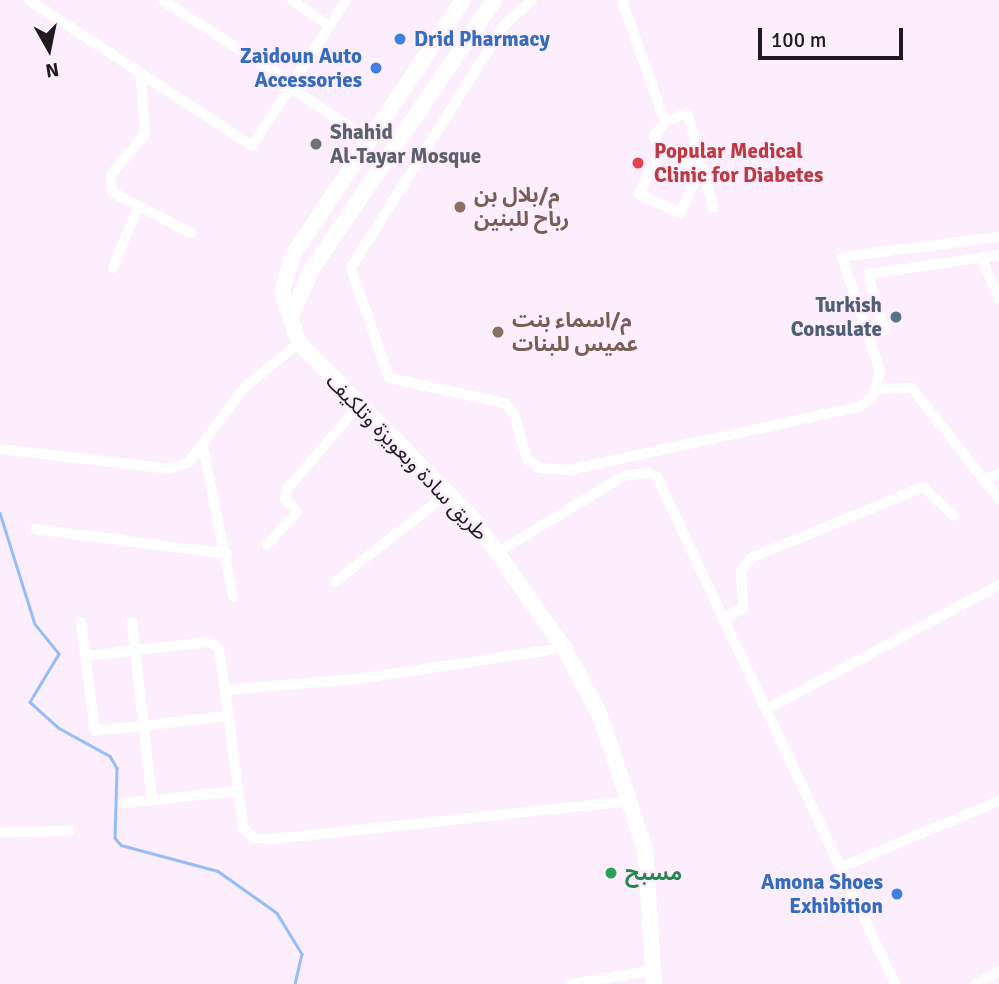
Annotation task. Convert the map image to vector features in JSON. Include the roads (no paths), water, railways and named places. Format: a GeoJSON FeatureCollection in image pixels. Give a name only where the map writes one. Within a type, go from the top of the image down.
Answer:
{"type":"FeatureCollection","features":[{"type":"Feature","properties":{"kind":"main road","name":"طريق سادة وبعويزة وتلكيف"},"geometry":{"type":"LineString","coordinates":[[463,0],[373,143],[308,234],[284,273],[289,321],[299,343],[447,494],[498,552],[564,648],[599,713],[645,849],[654,977]]}},
{"type":"Feature","properties":{"kind":"main road"},"geometry":{"type":"LineString","coordinates":[[289,321],[299,291],[325,250],[494,0]]}},
{"type":"Feature","properties":{"kind":"main road"},"geometry":{"type":"LineString","coordinates":[[427,58],[434,70],[446,69]]}},
{"type":"Feature","properties":{"kind":"main road"},"geometry":{"type":"LineString","coordinates":[[308,234],[312,250],[325,250]]}},
{"type":"Feature","properties":{"kind":"street"},"geometry":{"type":"LineString","coordinates":[[29,0],[252,146],[346,0]]}},
{"type":"Feature","properties":{"kind":"street"},"geometry":{"type":"LineString","coordinates":[[162,0],[292,85],[373,143]]}},
{"type":"Feature","properties":{"kind":"street"},"geometry":{"type":"LineString","coordinates":[[291,0],[329,25]]}},
{"type":"Feature","properties":{"kind":"street"},"geometry":{"type":"LineString","coordinates":[[532,0],[504,25],[354,256],[354,286],[389,378],[505,403],[514,414],[527,459],[559,472],[849,411],[877,389],[912,388],[999,499]]}},
{"type":"Feature","properties":{"kind":"street"},"geometry":{"type":"LineString","coordinates":[[622,0],[664,121]]}},
{"type":"Feature","properties":{"kind":"street"},"geometry":{"type":"LineString","coordinates":[[141,73],[145,134],[117,166],[110,184],[119,201],[191,233]]}},
{"type":"Feature","properties":{"kind":"street"},"geometry":{"type":"LineString","coordinates":[[700,170],[660,151],[654,136],[664,121],[687,113],[700,170],[713,207]]}},
{"type":"Feature","properties":{"kind":"street"},"geometry":{"type":"LineString","coordinates":[[660,151],[639,194],[680,213],[700,170]]}},
{"type":"Feature","properties":{"kind":"street"},"geometry":{"type":"LineString","coordinates":[[113,268],[137,209]]}},
{"type":"Feature","properties":{"kind":"street"},"geometry":{"type":"LineString","coordinates":[[877,389],[878,361],[842,257],[999,237]]}},
{"type":"Feature","properties":{"kind":"street"},"geometry":{"type":"LineString","coordinates":[[884,330],[868,274],[999,255]]}},
{"type":"Feature","properties":{"kind":"street"},"geometry":{"type":"LineString","coordinates":[[981,257],[999,298]]}},
{"type":"Feature","properties":{"kind":"street"},"geometry":{"type":"LineString","coordinates":[[0,449],[169,469],[189,462],[203,447],[245,387],[299,343]]}},
{"type":"Feature","properties":{"kind":"street"},"geometry":{"type":"LineString","coordinates":[[267,545],[297,512],[285,499],[288,488],[358,406]]}},
{"type":"Feature","properties":{"kind":"street"},"geometry":{"type":"LineString","coordinates":[[203,447],[227,554],[233,596]]}},
{"type":"Feature","properties":{"kind":"street"},"geometry":{"type":"LineString","coordinates":[[498,552],[624,476],[648,472],[657,477],[895,984]]}},
{"type":"Feature","properties":{"kind":"street"},"geometry":{"type":"LineString","coordinates":[[985,480],[999,474]]}},
{"type":"Feature","properties":{"kind":"street"},"geometry":{"type":"LineString","coordinates":[[723,620],[743,608],[741,571],[751,558],[923,487],[954,516]]}},
{"type":"Feature","properties":{"kind":"street"},"geometry":{"type":"LineString","coordinates":[[335,582],[447,494]]}},
{"type":"Feature","properties":{"kind":"street"},"geometry":{"type":"LineString","coordinates":[[35,529],[227,554]]}},
{"type":"Feature","properties":{"kind":"street"},"geometry":{"type":"LineString","coordinates":[[767,709],[999,584]]}},
{"type":"Feature","properties":{"kind":"street"},"geometry":{"type":"LineString","coordinates":[[80,622],[94,731],[228,716]]}},
{"type":"Feature","properties":{"kind":"street"},"geometry":{"type":"LineString","coordinates":[[132,622],[152,800]]}},
{"type":"Feature","properties":{"kind":"street"},"geometry":{"type":"LineString","coordinates":[[85,656],[216,644],[225,690],[243,827],[253,838],[274,839],[629,801]]}},
{"type":"Feature","properties":{"kind":"street"},"geometry":{"type":"LineString","coordinates":[[225,690],[356,679],[564,648]]}},
{"type":"Feature","properties":{"kind":"street"},"geometry":{"type":"LineString","coordinates":[[124,803],[238,791]]}},
{"type":"Feature","properties":{"kind":"street"},"geometry":{"type":"LineString","coordinates":[[841,867],[999,801]]}},
{"type":"Feature","properties":{"kind":"street"},"geometry":{"type":"LineString","coordinates":[[0,832],[69,831]]}},
{"type":"Feature","properties":{"kind":"street"},"geometry":{"type":"LineString","coordinates":[[976,984],[999,971]]}},
{"type":"Feature","properties":{"kind":"street"},"geometry":{"type":"LineString","coordinates":[[572,984],[654,977]]}},
{"type":"Feature","properties":{"kind":"waterway"},"geometry":{"type":"LineString","coordinates":[[0,513],[35,624],[59,654],[30,702],[59,728],[110,756],[117,768],[115,838],[121,845],[218,871],[277,913],[302,954],[295,984]]}},
{"type":"Feature","properties":{"kind":"place","name":"Drid Pharmacy"},"geometry":{"type":"Point","coordinates":[400,39]}},
{"type":"Feature","properties":{"kind":"place","name":"Zaidoun Auto Accessories"},"geometry":{"type":"Point","coordinates":[376,68]}},
{"type":"Feature","properties":{"kind":"place","name":"Shahid Al-Tayar Mosque"},"geometry":{"type":"Point","coordinates":[316,144]}},
{"type":"Feature","properties":{"kind":"place","name":"Popular Medical Clinic for Diabetes"},"geometry":{"type":"Point","coordinates":[638,163]}},
{"type":"Feature","properties":{"kind":"place","name":"م/بلال بن رباح للبنين"},"geometry":{"type":"Point","coordinates":[460,207]}},
{"type":"Feature","properties":{"kind":"place","name":"Turkish Consulate"},"geometry":{"type":"Point","coordinates":[896,317]}},
{"type":"Feature","properties":{"kind":"place","name":"م/اسماء بنت عميس للبنات"},"geometry":{"type":"Point","coordinates":[498,332]}},
{"type":"Feature","properties":{"kind":"place","name":"مسبح"},"geometry":{"type":"Point","coordinates":[611,873]}},
{"type":"Feature","properties":{"kind":"place","name":"Amona Shoes Exhibition"},"geometry":{"type":"Point","coordinates":[897,894]}}]}
